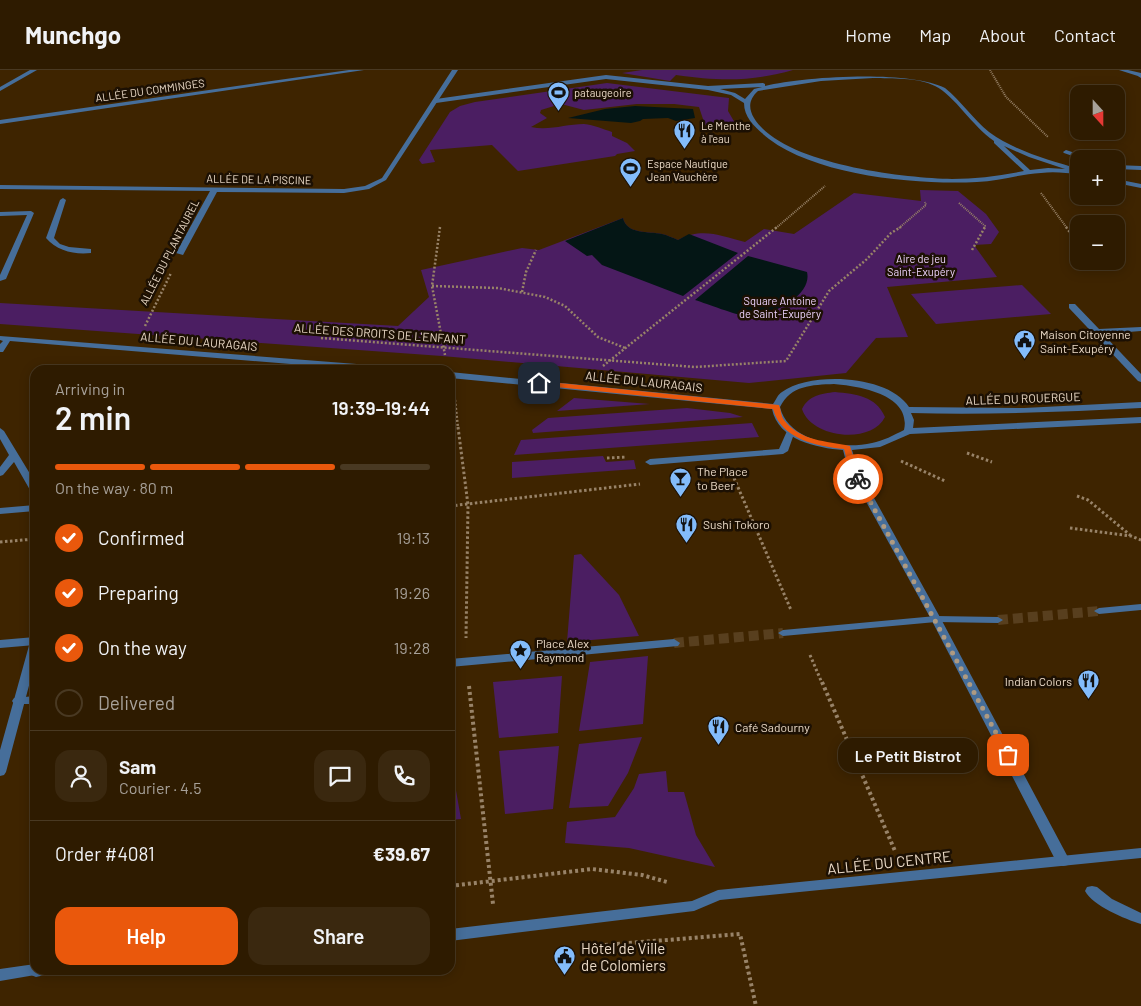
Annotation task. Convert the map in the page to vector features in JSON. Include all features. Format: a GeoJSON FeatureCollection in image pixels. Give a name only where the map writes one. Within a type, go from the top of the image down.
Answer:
{"type":"FeatureCollection","features":[{"type":"Feature","properties":{"kind":"street"},"geometry":{"type":"LineString","coordinates":[[0,89],[34,70]]}},
{"type":"Feature","properties":{"kind":"street","name":"ALLÉE DU COMMINGES"},"geometry":{"type":"LineString","coordinates":[[0,122],[361,70]]}},
{"type":"Feature","properties":{"kind":"street","name":"ALLÉE DE LA PISCINE"},"geometry":{"type":"LineString","coordinates":[[0,187],[344,191],[375,186],[384,178],[455,70]]}},
{"type":"Feature","properties":{"kind":"street"},"geometry":{"type":"LineString","coordinates":[[1122,70],[1141,75]]}},
{"type":"Feature","properties":{"kind":"street"},"geometry":{"type":"LineString","coordinates":[[1028,172],[938,85],[920,79],[892,75],[851,74],[813,78],[756,90],[751,93],[747,102],[746,107],[750,118],[771,138],[802,153],[847,168],[882,175],[942,180],[991,179],[1046,170],[1070,171]]}},
{"type":"Feature","properties":{"kind":"street"},"geometry":{"type":"LineString","coordinates":[[436,101],[606,77],[708,88],[733,94],[747,102]]}},
{"type":"Feature","properties":{"kind":"street"},"geometry":{"type":"LineString","coordinates":[[708,88],[781,84]]}},
{"type":"Feature","properties":{"kind":"street"},"geometry":{"type":"LineString","coordinates":[[988,134],[1042,159],[1070,168]]}},
{"type":"Feature","properties":{"kind":"street"},"geometry":{"type":"LineString","coordinates":[[1066,152],[1070,153]]}},
{"type":"Feature","properties":{"kind":"street"},"geometry":{"type":"LineString","coordinates":[[1125,167],[1141,168]]}},
{"type":"Feature","properties":{"kind":"street"},"geometry":{"type":"LineString","coordinates":[[1125,183],[1141,186]]}},
{"type":"Feature","properties":{"kind":"street"},"geometry":{"type":"LineString","coordinates":[[1132,185],[1141,192]]}},
{"type":"Feature","properties":{"kind":"street","name":"ALLÉE DU PLANTAUREL"},"geometry":{"type":"LineString","coordinates":[[180,252],[215,189]]}},
{"type":"Feature","properties":{"kind":"street"},"geometry":{"type":"LineString","coordinates":[[63,200],[50,238],[54,243],[62,247],[88,251]]}},
{"type":"Feature","properties":{"kind":"street"},"geometry":{"type":"LineString","coordinates":[[0,214],[31,213],[2,279],[0,279]]}},
{"type":"Feature","properties":{"kind":"street"},"geometry":{"type":"LineString","coordinates":[[1072,306],[1141,379]]}},
{"type":"Feature","properties":{"kind":"street"},"geometry":{"type":"LineString","coordinates":[[1098,332],[1141,329]]}},
{"type":"Feature","properties":{"kind":"street"},"geometry":{"type":"LineString","coordinates":[[0,350],[4,339]]}},
{"type":"Feature","properties":{"kind":"street","name":"ALLÉE DU LAURAGAIS"},"geometry":{"type":"LineString","coordinates":[[4,339],[332,365]]}},
{"type":"Feature","properties":{"kind":"street","name":"ALLÉE DU LAURAGAIS"},"geometry":{"type":"LineString","coordinates":[[455,375],[776,407]]}},
{"type":"Feature","properties":{"kind":"street"},"geometry":{"type":"LineString","coordinates":[[908,431],[910,420],[906,410],[897,400],[883,391],[865,384],[824,380],[800,385],[783,394],[776,407],[779,419],[791,431],[809,440],[828,446],[847,448],[870,446],[891,440],[908,431],[1141,421]]}},
{"type":"Feature","properties":{"kind":"street","name":"ALLÉE DU ROUERGUE"},"geometry":{"type":"LineString","coordinates":[[906,410],[977,413],[1054,411],[1141,405]]}},
{"type":"Feature","properties":{"kind":"street"},"geometry":{"type":"LineString","coordinates":[[0,431],[30,482]]}},
{"type":"Feature","properties":{"kind":"street"},"geometry":{"type":"LineString","coordinates":[[650,462],[783,451],[791,431]]}},
{"type":"Feature","properties":{"kind":"street"},"geometry":{"type":"LineString","coordinates":[[847,448],[853,469],[936,619],[1064,861]]}},
{"type":"Feature","properties":{"kind":"street"},"geometry":{"type":"LineString","coordinates":[[0,473],[14,455]]}},
{"type":"Feature","properties":{"kind":"street"},"geometry":{"type":"LineString","coordinates":[[0,511],[30,508]]}},
{"type":"Feature","properties":{"kind":"street"},"geometry":{"type":"LineString","coordinates":[[1099,611],[1141,607]]}},
{"type":"Feature","properties":{"kind":"street"},"geometry":{"type":"LineString","coordinates":[[783,633],[936,619],[998,620]]}},
{"type":"Feature","properties":{"kind":"street"},"geometry":{"type":"LineString","coordinates":[[0,644],[30,641]]}},
{"type":"Feature","properties":{"kind":"street"},"geometry":{"type":"LineString","coordinates":[[455,663],[674,643]]}},
{"type":"Feature","properties":{"kind":"street"},"geometry":{"type":"LineString","coordinates":[[0,772],[30,659]]}},
{"type":"Feature","properties":{"kind":"street"},"geometry":{"type":"LineString","coordinates":[[18,702],[30,701]]}},
{"type":"Feature","properties":{"kind":"street","name":"ALLÉE DU CENTRE"},"geometry":{"type":"LineString","coordinates":[[455,933],[694,906],[718,895],[1141,852]]}},
{"type":"Feature","properties":{"kind":"street"},"geometry":{"type":"LineString","coordinates":[[1092,891],[1107,902],[1141,919]]}},
{"type":"Feature","properties":{"kind":"street"},"geometry":{"type":"LineString","coordinates":[[0,975],[30,971]]}},
{"type":"Feature","properties":{"kind":"path"},"geometry":{"type":"LineString","coordinates":[[990,70],[1006,97],[1066,152]]}},
{"type":"Feature","properties":{"kind":"path"},"geometry":{"type":"LineString","coordinates":[[613,359],[744,255],[847,168]]}},
{"type":"Feature","properties":{"kind":"path"},"geometry":{"type":"LineString","coordinates":[[613,359],[695,367],[786,360],[829,291],[867,259],[891,233],[902,226],[926,204],[914,178]]}},
{"type":"Feature","properties":{"kind":"path"},"geometry":{"type":"LineString","coordinates":[[942,180],[947,195],[985,226],[972,250]]}},
{"type":"Feature","properties":{"kind":"path"},"geometry":{"type":"LineString","coordinates":[[1041,192],[1070,232]]}},
{"type":"Feature","properties":{"kind":"path"},"geometry":{"type":"LineString","coordinates":[[440,227],[432,286],[442,346],[448,365]]}},
{"type":"Feature","properties":{"kind":"path"},"geometry":{"type":"LineString","coordinates":[[522,292],[526,272],[536,250]]}},
{"type":"Feature","properties":{"kind":"path","name":"ALLÉE DU PLANTAUREL"},"geometry":{"type":"LineString","coordinates":[[145,326],[180,252]]}},
{"type":"Feature","properties":{"kind":"path"},"geometry":{"type":"LineString","coordinates":[[432,286],[494,288],[541,296],[562,304],[573,312],[592,333],[610,343],[626,348]]}},
{"type":"Feature","properties":{"kind":"path","name":"ALLÉE DES DROITS DE L'ENFANT"},"geometry":{"type":"LineString","coordinates":[[314,338],[613,359]]}},
{"type":"Feature","properties":{"kind":"path"},"geometry":{"type":"LineString","coordinates":[[870,446],[945,481]]}},
{"type":"Feature","properties":{"kind":"path"},"geometry":{"type":"LineString","coordinates":[[607,458],[633,457]]}},
{"type":"Feature","properties":{"kind":"path"},"geometry":{"type":"LineString","coordinates":[[725,478],[743,476]]}},
{"type":"Feature","properties":{"kind":"path"},"geometry":{"type":"LineString","coordinates":[[734,477],[891,843]]}},
{"type":"Feature","properties":{"kind":"path"},"geometry":{"type":"LineString","coordinates":[[455,505],[602,486],[646,483]]}},
{"type":"Feature","properties":{"kind":"path"},"geometry":{"type":"LineString","coordinates":[[1077,496],[1088,500],[1130,536]]}},
{"type":"Feature","properties":{"kind":"path"},"geometry":{"type":"LineString","coordinates":[[1070,528],[1130,536],[1141,540]]}},
{"type":"Feature","properties":{"kind":"path"},"geometry":{"type":"LineString","coordinates":[[0,542],[30,540]]}},
{"type":"Feature","properties":{"kind":"path"},"geometry":{"type":"LineString","coordinates":[[455,885],[592,869],[642,875],[670,882]]}},
{"type":"Feature","properties":{"kind":"path"},"geometry":{"type":"LineString","coordinates":[[584,920],[587,947],[740,934],[756,1006]]}},
{"type":"Feature","properties":{"kind":"green space"},"geometry":{"type":"Polygon","coordinates":[[[642,70],[793,70],[763,77],[734,79],[676,75],[670,81],[622,73],[642,70]]]}},
{"type":"Feature","properties":{"kind":"green space"},"geometry":{"type":"Polygon","coordinates":[[[607,83],[729,98],[728,111],[735,123],[705,125],[699,107],[674,104],[637,104],[584,110],[565,105],[554,106],[541,110],[540,113],[547,118],[531,127],[591,125],[612,132],[612,136],[627,143],[635,151],[615,156],[518,171],[492,145],[430,150],[435,162],[422,164],[419,160],[450,112],[460,106],[475,102],[607,83]]]}},
{"type":"Feature","properties":{"kind":"green space","name":"Square Antoine de Saint-Exupéry"},"geometry":{"type":"Polygon","coordinates":[[[920,190],[958,191],[986,214],[999,232],[991,244],[974,245],[997,277],[887,287],[908,337],[876,338],[846,373],[749,383],[442,356],[0,324],[0,303],[398,326],[429,297],[421,270],[522,248],[539,250],[623,218],[625,223],[634,230],[662,234],[678,240],[687,236],[704,233],[745,242],[764,229],[794,234],[854,193],[921,201],[920,190]]]}},
{"type":"Feature","properties":{"kind":"green space"},"geometry":{"type":"Polygon","coordinates":[[[1022,285],[1051,314],[936,324],[911,294],[1022,285]]]}},
{"type":"Feature","properties":{"kind":"green space"},"geometry":{"type":"Polygon","coordinates":[[[835,392],[858,395],[871,400],[885,417],[878,426],[867,432],[855,434],[829,432],[817,426],[808,419],[802,409],[812,398],[835,392]]]}},
{"type":"Feature","properties":{"kind":"green space"},"geometry":{"type":"Polygon","coordinates":[[[574,398],[650,404],[557,411],[574,398]]]}},
{"type":"Feature","properties":{"kind":"green space"},"geometry":{"type":"Polygon","coordinates":[[[687,408],[730,413],[743,417],[533,433],[532,430],[548,418],[687,408]]]}},
{"type":"Feature","properties":{"kind":"green space"},"geometry":{"type":"Polygon","coordinates":[[[752,423],[759,437],[514,455],[521,440],[752,423]]]}},
{"type":"Feature","properties":{"kind":"green space"},"geometry":{"type":"Polygon","coordinates":[[[603,456],[606,462],[634,460],[636,469],[512,478],[512,462],[603,456]]]}},
{"type":"Feature","properties":{"kind":"green space"},"geometry":{"type":"Polygon","coordinates":[[[581,554],[619,595],[639,636],[567,642],[574,555],[581,554]]]}},
{"type":"Feature","properties":{"kind":"green space"},"geometry":{"type":"Polygon","coordinates":[[[648,656],[643,724],[579,731],[590,662],[648,656]]]}},
{"type":"Feature","properties":{"kind":"green space"},"geometry":{"type":"Polygon","coordinates":[[[562,676],[558,733],[499,738],[493,682],[562,676]]]}},
{"type":"Feature","properties":{"kind":"green space"},"geometry":{"type":"Polygon","coordinates":[[[642,737],[628,773],[608,806],[569,808],[579,744],[642,737]]]}},
{"type":"Feature","properties":{"kind":"green space"},"geometry":{"type":"Polygon","coordinates":[[[559,746],[553,809],[505,814],[499,751],[559,746]]]}},
{"type":"Feature","properties":{"kind":"green space"},"geometry":{"type":"Polygon","coordinates":[[[666,771],[668,792],[684,792],[696,835],[715,867],[629,848],[565,843],[567,822],[615,817],[634,788],[639,774],[666,771]]]}},
{"type":"Feature","properties":{"kind":"green space"},"geometry":{"type":"Polygon","coordinates":[[[455,785],[461,819],[455,820],[455,785]]]}},
{"type":"Feature","properties":{"kind":"shaded area"},"geometry":{"type":"Polygon","coordinates":[[[635,106],[693,109],[695,118],[676,121],[668,118],[643,119],[631,123],[568,118],[605,109],[635,106]]]}},
{"type":"Feature","properties":{"kind":"shaded area"},"geometry":{"type":"Polygon","coordinates":[[[623,218],[625,223],[634,230],[662,234],[678,240],[689,234],[738,253],[683,296],[602,265],[592,255],[587,256],[565,241],[623,218]]]}},
{"type":"Feature","properties":{"kind":"shaded area"},"geometry":{"type":"Polygon","coordinates":[[[748,256],[807,272],[807,281],[803,290],[787,304],[776,310],[756,316],[736,314],[695,300],[748,256]]]}},
{"type":"Feature","properties":{"kind":"tunnel"},"geometry":{"type":"LineString","coordinates":[[998,620],[1099,611]]}},
{"type":"Feature","properties":{"kind":"tunnel"},"geometry":{"type":"LineString","coordinates":[[674,643],[783,633]]}},
{"type":"Feature","properties":{"kind":"way so far"},"geometry":{"type":"LineString","coordinates":[[858,479],[936,619],[1008,755]]}},
{"type":"Feature","properties":{"kind":"place","name":"pataugeoire"},"geometry":{"type":"Point","coordinates":[558,111]}},
{"type":"Feature","properties":{"kind":"place","name":"Le Menthe à l'eau"},"geometry":{"type":"Point","coordinates":[685,150]}},
{"type":"Feature","properties":{"kind":"place","name":"Espace Nautique Jean Vauchère"},"geometry":{"type":"Point","coordinates":[631,188]}},
{"type":"Feature","properties":{"kind":"place","name":"Maison Citoyenne Saint-Exupéry"},"geometry":{"type":"Point","coordinates":[1024,360]}},
{"type":"Feature","properties":{"kind":"place","name":"The Place to Beer"},"geometry":{"type":"Point","coordinates":[681,497]}},
{"type":"Feature","properties":{"kind":"place","name":"Sushi Tokoro"},"geometry":{"type":"Point","coordinates":[687,543]}},
{"type":"Feature","properties":{"kind":"place","name":"Place Alex Raymond"},"geometry":{"type":"Point","coordinates":[520,669]}},
{"type":"Feature","properties":{"kind":"place","name":"Indian Colors"},"geometry":{"type":"Point","coordinates":[1088,700]}},
{"type":"Feature","properties":{"kind":"place","name":"Café Sadourny"},"geometry":{"type":"Point","coordinates":[719,746]}},
{"type":"Feature","properties":{"kind":"place","name":"Le Petit Bistrot"},"geometry":{"type":"Point","coordinates":[1008,755]}},
{"type":"Feature","properties":{"kind":"place","name":"Hôtel de Ville de Colomiers"},"geometry":{"type":"Point","coordinates":[565,976]}},
{"type":"Feature","properties":{"kind":"route"},"geometry":{"type":"LineString","coordinates":[[539,383],[776,407],[779,419],[791,431],[809,440],[828,446],[847,448],[858,479]]}},
{"type":"Feature","properties":{"kind":"park label","name":"Aire de jeu Saint-Exupéry"},"geometry":{"type":"Point","coordinates":[921,264]}}]}
